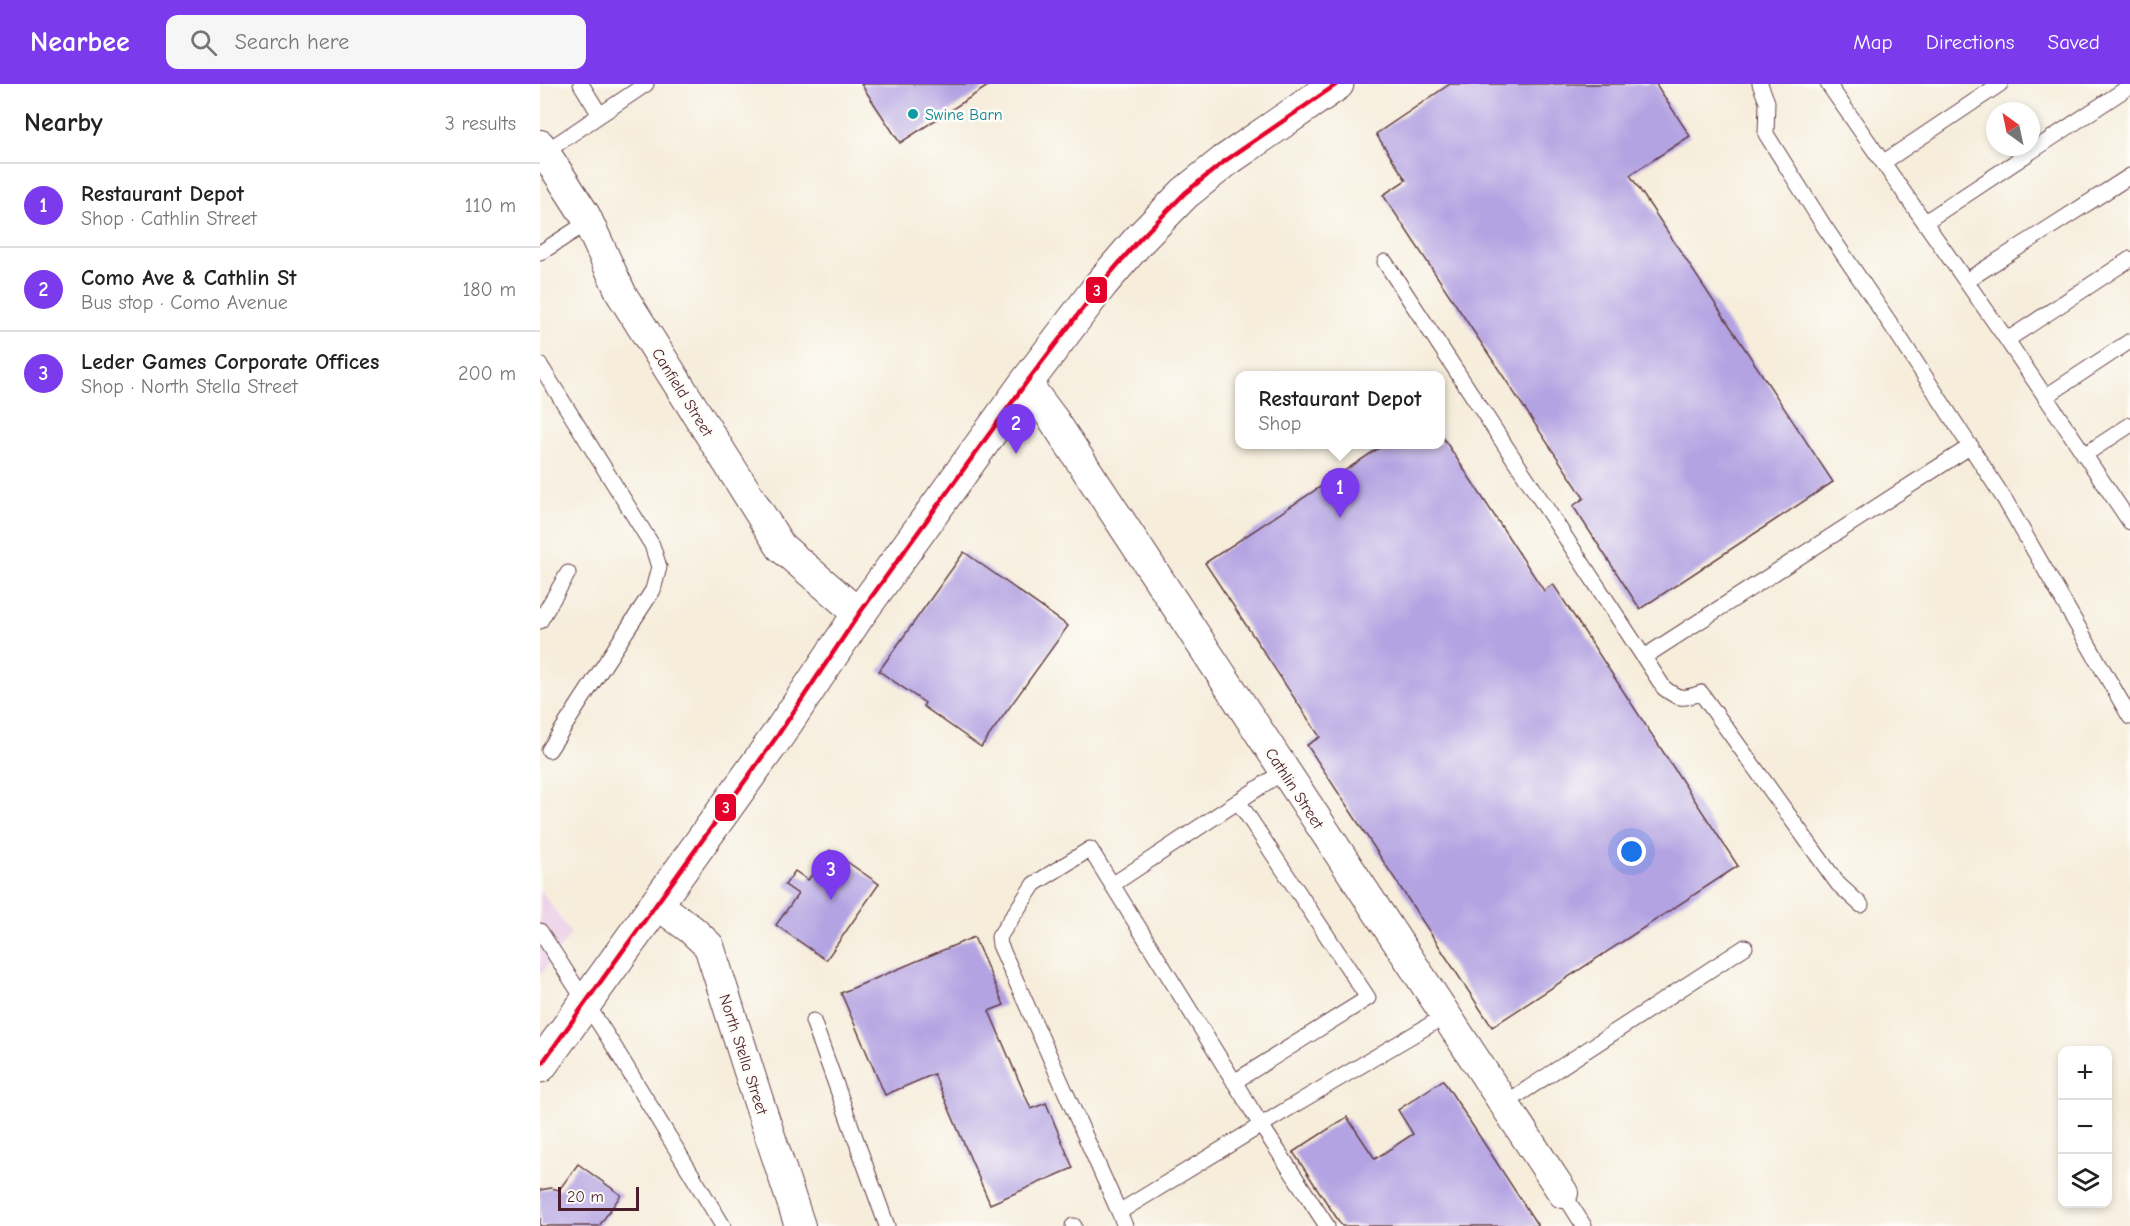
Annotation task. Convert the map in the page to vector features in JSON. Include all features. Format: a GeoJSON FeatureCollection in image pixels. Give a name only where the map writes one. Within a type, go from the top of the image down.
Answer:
{"type":"FeatureCollection","features":[{"type":"Feature","properties":{"kind":"main road"},"geometry":{"type":"LineString","coordinates":[[540,1066],[778,735],[859,614],[1026,383],[1102,283],[1139,240],[1185,194],[1225,161],[1337,84]]}},
{"type":"Feature","properties":{"kind":"street","name":"Canfield Street"},"geometry":{"type":"LineString","coordinates":[[542,148],[588,222],[622,295],[781,547],[859,614]]}},
{"type":"Feature","properties":{"kind":"street","name":"Cathlin Street"},"geometry":{"type":"LineString","coordinates":[[1026,383],[1053,419],[1563,1193]]}},
{"type":"Feature","properties":{"kind":"street","name":"North Stella Street"},"geometry":{"type":"LineString","coordinates":[[657,904],[709,946],[800,1226]]}},
{"type":"Feature","properties":{"kind":"lane"},"geometry":{"type":"LineString","coordinates":[[581,84],[600,115]]}},
{"type":"Feature","properties":{"kind":"lane"},"geometry":{"type":"LineString","coordinates":[[542,148],[600,115],[646,84]]}},
{"type":"Feature","properties":{"kind":"lane"},"geometry":{"type":"LineString","coordinates":[[1760,84],[1767,102],[1766,134],[1824,226],[2006,500],[2130,717]]}},
{"type":"Feature","properties":{"kind":"lane"},"geometry":{"type":"LineString","coordinates":[[1828,84],[2129,516]]}},
{"type":"Feature","properties":{"kind":"lane"},"geometry":{"type":"LineString","coordinates":[[1884,162],[2000,84]]}},
{"type":"Feature","properties":{"kind":"lane"},"geometry":{"type":"LineString","coordinates":[[1925,222],[2130,86]]}},
{"type":"Feature","properties":{"kind":"lane"},"geometry":{"type":"LineString","coordinates":[[1966,281],[2130,176]]}},
{"type":"Feature","properties":{"kind":"lane"},"geometry":{"type":"LineString","coordinates":[[540,253],[588,222]]}},
{"type":"Feature","properties":{"kind":"lane"},"geometry":{"type":"LineString","coordinates":[[2007,340],[2130,259]]}},
{"type":"Feature","properties":{"kind":"lane"},"geometry":{"type":"LineString","coordinates":[[1385,262],[1664,688],[1675,697],[1687,698],[1701,693],[1838,884],[1861,906]]}},
{"type":"Feature","properties":{"kind":"lane"},"geometry":{"type":"LineString","coordinates":[[2045,397],[2130,341]]}},
{"type":"Feature","properties":{"kind":"lane"},"geometry":{"type":"LineString","coordinates":[[540,365],[652,544],[659,567],[653,590],[549,750]]}},
{"type":"Feature","properties":{"kind":"lane"},"geometry":{"type":"LineString","coordinates":[[2085,455],[2130,425]]}},
{"type":"Feature","properties":{"kind":"lane"},"geometry":{"type":"LineString","coordinates":[[1644,657],[1971,446]]}},
{"type":"Feature","properties":{"kind":"lane"},"geometry":{"type":"LineString","coordinates":[[540,621],[568,573]]}},
{"type":"Feature","properties":{"kind":"lane"},"geometry":{"type":"LineString","coordinates":[[1112,885],[1284,771]]}},
{"type":"Feature","properties":{"kind":"lane"},"geometry":{"type":"LineString","coordinates":[[1234,1082],[1368,998],[1238,801]]}},
{"type":"Feature","properties":{"kind":"lane"},"geometry":{"type":"LineString","coordinates":[[1327,1226],[1261,1125],[1089,849],[1034,884],[999,937],[1000,945],[1122,1219],[1261,1125],[1445,1016]]}},
{"type":"Feature","properties":{"kind":"lane"},"geometry":{"type":"LineString","coordinates":[[540,931],[723,1226]]}},
{"type":"Feature","properties":{"kind":"lane"},"geometry":{"type":"LineString","coordinates":[[1504,1104],[1745,947]]}},
{"type":"Feature","properties":{"kind":"lane"},"geometry":{"type":"LineString","coordinates":[[813,1022],[888,1226]]}},
{"type":"Feature","properties":{"kind":"lane"},"geometry":{"type":"LineString","coordinates":[[1563,1193],[1584,1226]]}},
{"type":"Feature","properties":{"kind":"shaded area"},"geometry":{"type":"Polygon","coordinates":[[[540,889],[571,934],[540,975],[540,889]]]}},
{"type":"Feature","properties":{"kind":"building","name":"Swine Barn"},"geometry":{"type":"Polygon","coordinates":[[[861,84],[991,84],[900,143],[861,84]]]}},
{"type":"Feature","properties":{"kind":"building"},"geometry":{"type":"Polygon","coordinates":[[[1450,84],[1656,84],[1690,136],[1630,175],[1833,482],[1640,609],[1573,506],[1584,498],[1383,195],[1406,180],[1376,134],[1450,84]]]}},
{"type":"Feature","properties":{"kind":"building"},"geometry":{"type":"Polygon","coordinates":[[[1445,441],[1544,591],[1553,584],[1738,866],[1492,1027],[1307,745],[1320,737],[1205,563],[1377,449],[1445,449],[1445,441]]]}},
{"type":"Feature","properties":{"kind":"building"},"geometry":{"type":"Polygon","coordinates":[[[964,552],[1068,626],[981,747],[923,706],[925,703],[879,671],[964,552]]]}},
{"type":"Feature","properties":{"kind":"building"},"geometry":{"type":"Polygon","coordinates":[[[830,850],[879,884],[826,960],[776,925],[798,894],[785,885],[795,871],[808,880],[830,850]]]}},
{"type":"Feature","properties":{"kind":"building"},"geometry":{"type":"Polygon","coordinates":[[[974,937],[1004,1005],[989,1011],[1031,1109],[1046,1103],[1073,1168],[990,1204],[934,1074],[885,1095],[841,993],[974,937]]]}},
{"type":"Feature","properties":{"kind":"building"},"geometry":{"type":"Polygon","coordinates":[[[1443,1080],[1538,1226],[1342,1226],[1293,1152],[1347,1117],[1375,1159],[1413,1134],[1398,1110],[1443,1080]]]}},
{"type":"Feature","properties":{"kind":"building"},"geometry":{"type":"Polygon","coordinates":[[[578,1164],[621,1195],[599,1226],[540,1226],[540,1190],[551,1188],[559,1190],[578,1164]]]}},
{"type":"Feature","properties":{"kind":"transit line","name":"3"},"geometry":{"type":"LineString","coordinates":[[540,1066],[778,735],[859,614],[1026,383],[1102,283],[1139,240],[1185,193],[1225,161],[1337,84]]}},
{"type":"Feature","properties":{"kind":"place","name":"Swine Barn"},"geometry":{"type":"Point","coordinates":[913,114]}},
{"type":"Feature","properties":{"kind":"place","name":"Como Ave & Cathlin St"},"geometry":{"type":"Point","coordinates":[1016,454]}},
{"type":"Feature","properties":{"kind":"place","name":"Restaurant Depot"},"geometry":{"type":"Point","coordinates":[1340,518]}},
{"type":"Feature","properties":{"kind":"place","name":"Leder Games Corporate Offices"},"geometry":{"type":"Point","coordinates":[831,900]}}]}
